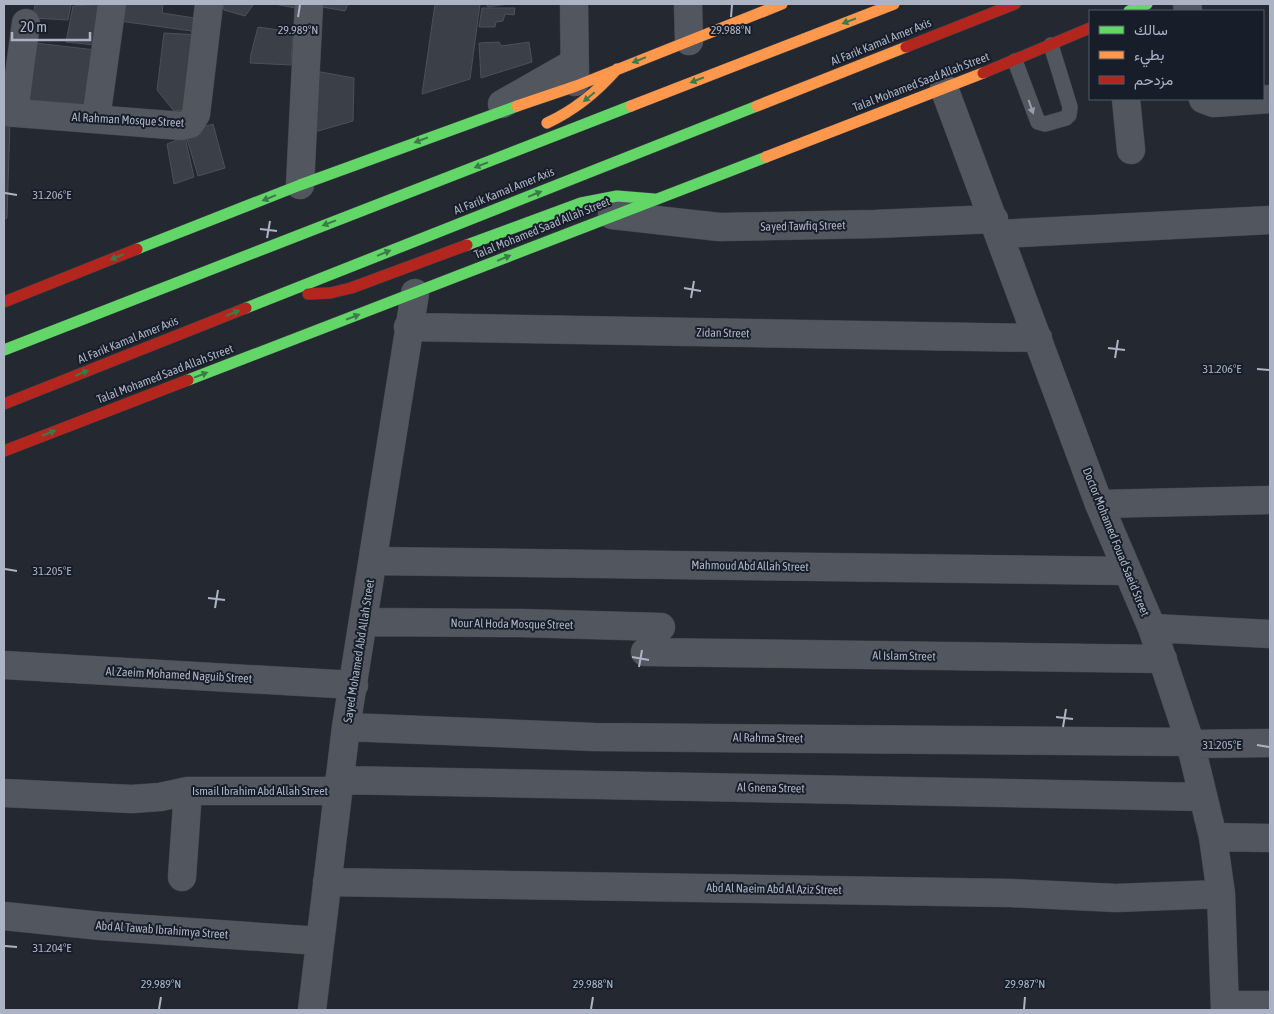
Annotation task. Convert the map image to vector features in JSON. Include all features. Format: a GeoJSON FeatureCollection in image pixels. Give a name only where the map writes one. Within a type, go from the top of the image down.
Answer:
{"type":"FeatureCollection","features":[{"type":"Feature","properties":{"kind":"main road"},"geometry":{"type":"LineString","coordinates":[[575,74],[616,70],[782,4]]}},
{"type":"Feature","properties":{"kind":"main road"},"geometry":{"type":"LineString","coordinates":[[4,350],[894,4]]}},
{"type":"Feature","properties":{"kind":"main road","name":"Al Farik Kamal Amer Axis"},"geometry":{"type":"LineString","coordinates":[[4,404],[1015,4]]}},
{"type":"Feature","properties":{"kind":"main road"},"geometry":{"type":"LineString","coordinates":[[1131,10],[1146,4]]}},
{"type":"Feature","properties":{"kind":"main road","name":"Talal Mohamed Saad Allah Street"},"geometry":{"type":"LineString","coordinates":[[4,451],[1015,61],[1089,28]]}},
{"type":"Feature","properties":{"kind":"main road"},"geometry":{"type":"LineString","coordinates":[[538,126],[556,119],[590,98],[616,70]]}},
{"type":"Feature","properties":{"kind":"main road"},"geometry":{"type":"LineString","coordinates":[[4,302],[300,185],[475,120]]}},
{"type":"Feature","properties":{"kind":"main road"},"geometry":{"type":"LineString","coordinates":[[286,292],[330,293],[351,288],[580,202],[617,196],[654,199]]}},
{"type":"Feature","properties":{"kind":"main road"},"geometry":{"type":"LineString","coordinates":[[280,243],[292,231],[322,214]]}},
{"type":"Feature","properties":{"kind":"street"},"geometry":{"type":"LineString","coordinates":[[96,118],[112,4]]}},
{"type":"Feature","properties":{"kind":"street","name":"Al Rahman Mosque Street"},"geometry":{"type":"LineString","coordinates":[[9,112],[182,126],[193,121],[196,114],[209,4]]}},
{"type":"Feature","properties":{"kind":"street"},"geometry":{"type":"LineString","coordinates":[[300,185],[309,4]]}},
{"type":"Feature","properties":{"kind":"street"},"geometry":{"type":"LineString","coordinates":[[475,120],[575,74],[574,4]]}},
{"type":"Feature","properties":{"kind":"street"},"geometry":{"type":"LineString","coordinates":[[688,4],[689,40]]}},
{"type":"Feature","properties":{"kind":"street"},"geometry":{"type":"LineString","coordinates":[[9,112],[26,23]]}},
{"type":"Feature","properties":{"kind":"street","name":"Doctor Mohamed Fouad Saeid Street"},"geometry":{"type":"LineString","coordinates":[[944,88],[1099,504],[1126,571],[1152,628],[1190,743],[1213,837],[1221,894],[1225,1008]]}},
{"type":"Feature","properties":{"kind":"street"},"geometry":{"type":"LineString","coordinates":[[1126,100],[1131,150]]}},
{"type":"Feature","properties":{"kind":"street"},"geometry":{"type":"LineString","coordinates":[[1206,100],[1214,103],[1256,100]]}},
{"type":"Feature","properties":{"kind":"street","name":"Sayed Tawfiq Street"},"geometry":{"type":"LineString","coordinates":[[612,215],[719,227],[874,224],[996,226],[1270,220]]}},
{"type":"Feature","properties":{"kind":"street","name":"Sayed Mohamed Abd Allah Street"},"geometry":{"type":"LineString","coordinates":[[312,1010],[346,728],[364,622],[408,327],[415,293]]}},
{"type":"Feature","properties":{"kind":"street","name":"Zidan Street"},"geometry":{"type":"LineString","coordinates":[[408,327],[1038,338]]}},
{"type":"Feature","properties":{"kind":"street"},"geometry":{"type":"LineString","coordinates":[[1099,504],[1270,500]]}},
{"type":"Feature","properties":{"kind":"street","name":"Mahmoud Abd Allah Street"},"geometry":{"type":"LineString","coordinates":[[373,561],[1126,571]]}},
{"type":"Feature","properties":{"kind":"street","name":"Nour Al Hoda Mosque Street"},"geometry":{"type":"LineString","coordinates":[[364,622],[520,623],[661,627]]}},
{"type":"Feature","properties":{"kind":"street"},"geometry":{"type":"LineString","coordinates":[[1152,628],[1270,634]]}},
{"type":"Feature","properties":{"kind":"street","name":"Al Islam Street"},"geometry":{"type":"LineString","coordinates":[[645,652],[1163,659]]}},
{"type":"Feature","properties":{"kind":"street","name":"Al Zaeim Mohamed Naguib Street"},"geometry":{"type":"LineString","coordinates":[[4,665],[354,685]]}},
{"type":"Feature","properties":{"kind":"street","name":"Al Rahma Street"},"geometry":{"type":"LineString","coordinates":[[346,728],[594,737],[1270,743]]}},
{"type":"Feature","properties":{"kind":"street","name":"Ismail Ibrahim Abd Allah Street"},"geometry":{"type":"LineString","coordinates":[[4,793],[132,799],[188,791],[339,785]]}},
{"type":"Feature","properties":{"kind":"street","name":"Al Gnena Street"},"geometry":{"type":"LineString","coordinates":[[339,785],[1203,797]]}},
{"type":"Feature","properties":{"kind":"street"},"geometry":{"type":"LineString","coordinates":[[182,877],[188,791]]}},
{"type":"Feature","properties":{"kind":"street"},"geometry":{"type":"LineString","coordinates":[[1213,837],[1270,838]]}},
{"type":"Feature","properties":{"kind":"street","name":"Abd Al Naeim Abd Al Aziz Street"},"geometry":{"type":"LineString","coordinates":[[327,882],[1010,893],[1116,898],[1221,894]]}},
{"type":"Feature","properties":{"kind":"street","name":"Abd Al Tawab Ibrahimya Street"},"geometry":{"type":"LineString","coordinates":[[4,916],[100,926],[320,941]]}},
{"type":"Feature","properties":{"kind":"street"},"geometry":{"type":"LineString","coordinates":[[1225,1008],[1270,1005]]}},
{"type":"Feature","properties":{"kind":"lane"},"geometry":{"type":"LineString","coordinates":[[1015,61],[1038,122],[1045,124],[1066,118],[1069,115],[1070,107],[1052,45]]}},
{"type":"Feature","properties":{"kind":"building"},"geometry":{"type":"Polygon","coordinates":[[[35,4],[71,4],[68,20],[33,18],[35,4]]]}},
{"type":"Feature","properties":{"kind":"building"},"geometry":{"type":"Polygon","coordinates":[[[106,4],[104,46],[66,42],[73,6],[106,4]]]}},
{"type":"Feature","properties":{"kind":"building"},"geometry":{"type":"Polygon","coordinates":[[[114,4],[163,4],[162,13],[201,19],[199,32],[112,20],[114,4]]]}},
{"type":"Feature","properties":{"kind":"building"},"geometry":{"type":"Polygon","coordinates":[[[223,4],[254,4],[245,16],[224,10],[223,4]]]}},
{"type":"Feature","properties":{"kind":"building"},"geometry":{"type":"Polygon","coordinates":[[[275,4],[300,4],[300,9],[275,4]]]}},
{"type":"Feature","properties":{"kind":"building"},"geometry":{"type":"Polygon","coordinates":[[[312,4],[348,4],[345,11],[312,4]]]}},
{"type":"Feature","properties":{"kind":"building"},"geometry":{"type":"Polygon","coordinates":[[[435,4],[480,4],[470,79],[422,94],[435,4]]]}},
{"type":"Feature","properties":{"kind":"building"},"geometry":{"type":"Polygon","coordinates":[[[486,4],[508,4],[488,7],[486,4]]]}},
{"type":"Feature","properties":{"kind":"building"},"geometry":{"type":"Polygon","coordinates":[[[482,8],[515,8],[514,15],[505,14],[503,21],[496,22],[495,27],[479,27],[482,8]]]}},
{"type":"Feature","properties":{"kind":"building"},"geometry":{"type":"Polygon","coordinates":[[[258,27],[293,32],[291,65],[250,63],[258,27]]]}},
{"type":"Feature","properties":{"kind":"building"},"geometry":{"type":"Polygon","coordinates":[[[164,33],[201,35],[192,109],[174,111],[157,90],[164,33]]]}},
{"type":"Feature","properties":{"kind":"building"},"geometry":{"type":"Polygon","coordinates":[[[499,42],[501,46],[529,42],[532,62],[481,78],[479,43],[499,42]]]}},
{"type":"Feature","properties":{"kind":"building"},"geometry":{"type":"Polygon","coordinates":[[[35,43],[96,50],[86,110],[24,109],[35,43]]]}},
{"type":"Feature","properties":{"kind":"building"},"geometry":{"type":"Polygon","coordinates":[[[315,71],[354,78],[353,121],[311,133],[315,71]]]}},
{"type":"Feature","properties":{"kind":"building"},"geometry":{"type":"Polygon","coordinates":[[[4,121],[10,121],[7,218],[4,219],[4,121]]]}},
{"type":"Feature","properties":{"kind":"building"},"geometry":{"type":"Polygon","coordinates":[[[213,124],[225,168],[198,176],[185,132],[213,124]]]}},
{"type":"Feature","properties":{"kind":"building"},"geometry":{"type":"Polygon","coordinates":[[[185,137],[194,177],[174,184],[167,144],[185,137]]]}},
{"type":"Feature","properties":{"kind":"traffic: fast"},"geometry":{"type":"LineString","coordinates":[[1132,10],[1147,4]]}},
{"type":"Feature","properties":{"kind":"traffic: fast"},"geometry":{"type":"LineString","coordinates":[[137,249],[300,185],[517,106]]}},
{"type":"Feature","properties":{"kind":"traffic: fast"},"geometry":{"type":"LineString","coordinates":[[4,350],[631,106]]}},
{"type":"Feature","properties":{"kind":"traffic: fast"},"geometry":{"type":"LineString","coordinates":[[246,308],[757,106]]}},
{"type":"Feature","properties":{"kind":"traffic: fast"},"geometry":{"type":"LineString","coordinates":[[188,380],[766,157]]}},
{"type":"Feature","properties":{"kind":"traffic: fast"},"geometry":{"type":"LineString","coordinates":[[467,245],[581,203],[617,196],[654,199]]}},
{"type":"Feature","properties":{"kind":"traffic: slow"},"geometry":{"type":"LineString","coordinates":[[517,106],[576,86],[782,4]]}},
{"type":"Feature","properties":{"kind":"traffic: slow"},"geometry":{"type":"LineString","coordinates":[[631,106],[894,4]]}},
{"type":"Feature","properties":{"kind":"traffic: slow"},"geometry":{"type":"LineString","coordinates":[[757,106],[906,47]]}},
{"type":"Feature","properties":{"kind":"traffic: slow"},"geometry":{"type":"LineString","coordinates":[[547,123],[585,100],[617,69]]}},
{"type":"Feature","properties":{"kind":"traffic: slow"},"geometry":{"type":"LineString","coordinates":[[766,157],[983,73]]}},
{"type":"Feature","properties":{"kind":"traffic: jam"},"geometry":{"type":"LineString","coordinates":[[906,47],[1015,4]]}},
{"type":"Feature","properties":{"kind":"traffic: jam"},"geometry":{"type":"LineString","coordinates":[[983,73],[1089,28]]}},
{"type":"Feature","properties":{"kind":"traffic: jam"},"geometry":{"type":"LineString","coordinates":[[308,294],[330,293],[351,288],[467,245]]}},
{"type":"Feature","properties":{"kind":"traffic: jam"},"geometry":{"type":"LineString","coordinates":[[4,302],[137,249]]}},
{"type":"Feature","properties":{"kind":"traffic: jam"},"geometry":{"type":"LineString","coordinates":[[4,404],[246,308]]}},
{"type":"Feature","properties":{"kind":"traffic: jam"},"geometry":{"type":"LineString","coordinates":[[4,451],[188,380]]}}]}
